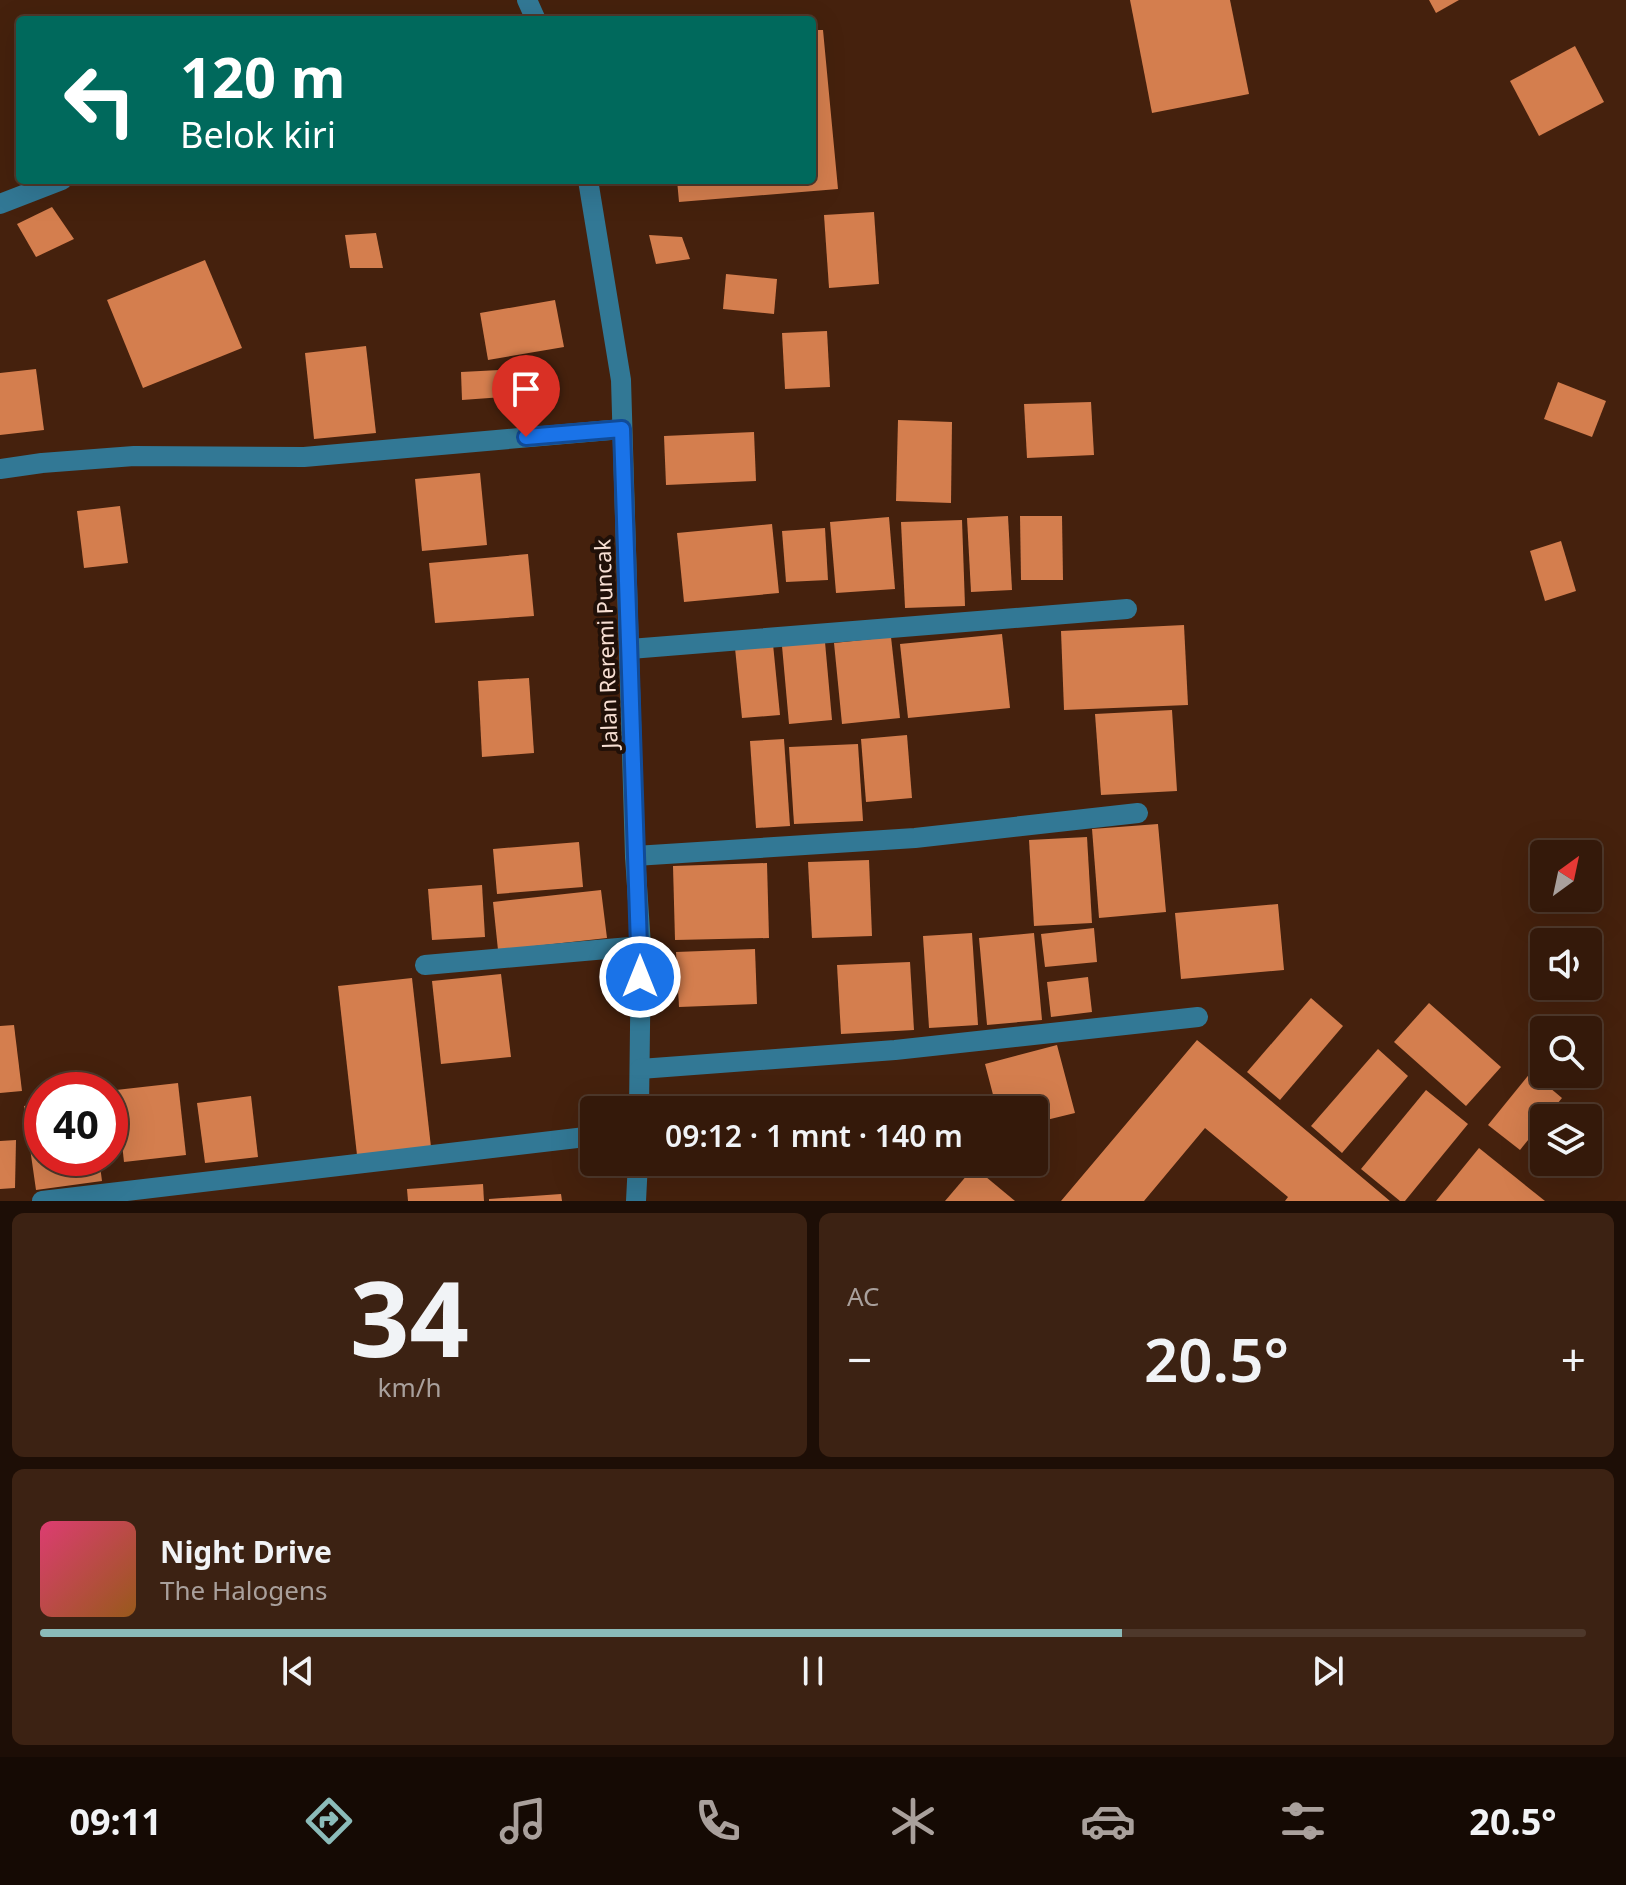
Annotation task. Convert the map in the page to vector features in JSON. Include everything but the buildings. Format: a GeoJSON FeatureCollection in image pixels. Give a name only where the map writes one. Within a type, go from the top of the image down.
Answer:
{"type":"FeatureCollection","features":[{"type":"Feature","properties":{"kind":"street"},"geometry":{"type":"LineString","coordinates":[[0,204],[52,184]]}},
{"type":"Feature","properties":{"kind":"street","name":"Jalan Reremi Puncak"},"geometry":{"type":"LineString","coordinates":[[589,184],[621,380],[635,856],[641,946],[639,1096]]}},
{"type":"Feature","properties":{"kind":"street"},"geometry":{"type":"LineString","coordinates":[[0,469],[134,456],[304,457],[622,429]]}},
{"type":"Feature","properties":{"kind":"street"},"geometry":{"type":"LineString","coordinates":[[630,649],[1127,609]]}},
{"type":"Feature","properties":{"kind":"street"},"geometry":{"type":"LineString","coordinates":[[635,856],[915,838],[1138,813]]}},
{"type":"Feature","properties":{"kind":"street"},"geometry":{"type":"LineString","coordinates":[[425,965],[641,946]]}},
{"type":"Feature","properties":{"kind":"street"},"geometry":{"type":"LineString","coordinates":[[640,1069],[895,1050],[1198,1017]]}},
{"type":"Feature","properties":{"kind":"street"},"geometry":{"type":"LineString","coordinates":[[42,1201],[580,1138]]}},
{"type":"Feature","properties":{"kind":"street"},"geometry":{"type":"LineString","coordinates":[[636,1201],[637,1176]]}},
{"type":"Feature","properties":{"kind":"route"},"geometry":{"type":"LineString","coordinates":[[526,437],[622,429],[640,977]]}}]}
